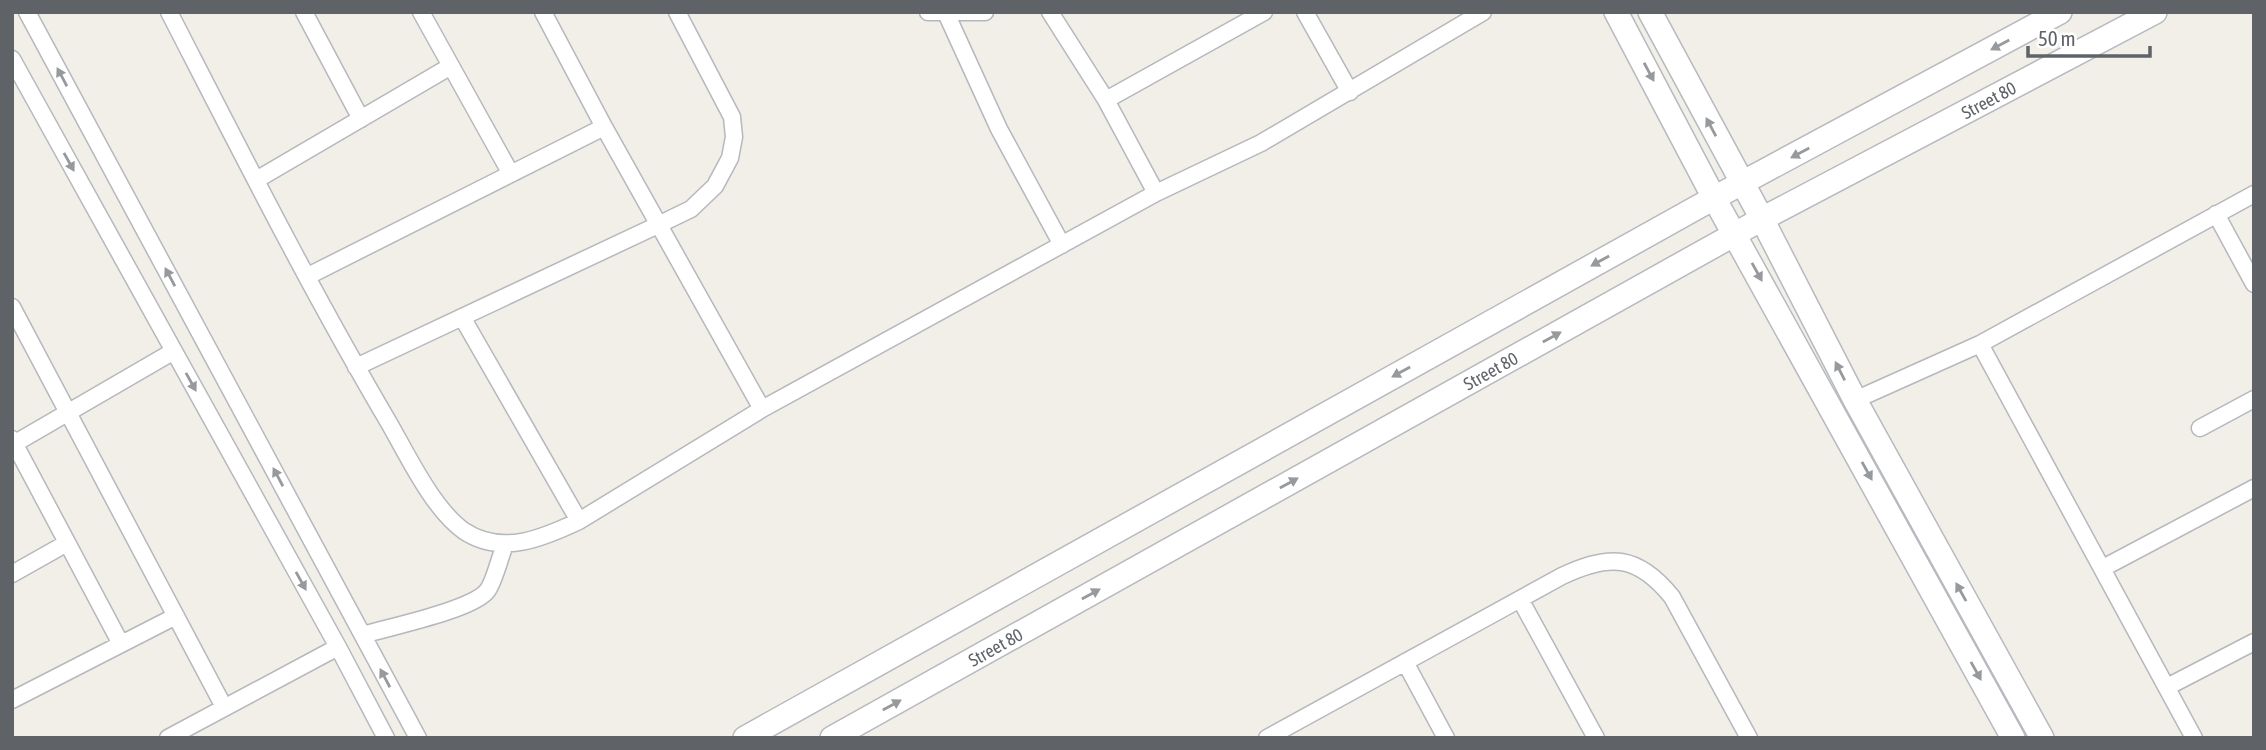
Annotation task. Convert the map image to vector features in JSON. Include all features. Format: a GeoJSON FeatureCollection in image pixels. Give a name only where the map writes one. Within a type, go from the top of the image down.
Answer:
{"type":"FeatureCollection","features":[{"type":"Feature","properties":{"kind":"street"},"geometry":{"type":"LineString","coordinates":[[27,12],[418,738]]}},
{"type":"Feature","properties":{"kind":"street"},"geometry":{"type":"LineString","coordinates":[[169,12],[356,368],[434,500],[464,530],[505,545],[550,535],[579,521],[762,409],[1156,193],[1261,143],[1483,12]]}},
{"type":"Feature","properties":{"kind":"street"},"geometry":{"type":"LineString","coordinates":[[304,12],[361,119]]}},
{"type":"Feature","properties":{"kind":"street"},"geometry":{"type":"LineString","coordinates":[[421,12],[511,174]]}},
{"type":"Feature","properties":{"kind":"street"},"geometry":{"type":"LineString","coordinates":[[543,12],[604,127],[762,409]]}},
{"type":"Feature","properties":{"kind":"street"},"geometry":{"type":"LineString","coordinates":[[356,368],[691,209],[715,186],[730,158],[734,137],[732,117],[677,12]]}},
{"type":"Feature","properties":{"kind":"street"},"geometry":{"type":"LineString","coordinates":[[928,12],[985,12]]}},
{"type":"Feature","properties":{"kind":"street"},"geometry":{"type":"LineString","coordinates":[[1050,12],[1105,100],[1156,193]]}},
{"type":"Feature","properties":{"kind":"street"},"geometry":{"type":"LineString","coordinates":[[1105,100],[1264,12]]}},
{"type":"Feature","properties":{"kind":"street"},"geometry":{"type":"LineString","coordinates":[[1306,12],[1350,92]]}},
{"type":"Feature","properties":{"kind":"street"},"geometry":{"type":"LineString","coordinates":[[1616,12],[1714,198],[2013,738]]}},
{"type":"Feature","properties":{"kind":"street"},"geometry":{"type":"LineString","coordinates":[[1650,12],[1762,219],[1855,400],[2042,738]]}},
{"type":"Feature","properties":{"kind":"street"},"geometry":{"type":"LineString","coordinates":[[745,738],[1714,198],[2060,12]]}},
{"type":"Feature","properties":{"kind":"street","name":"Street 80"},"geometry":{"type":"LineString","coordinates":[[832,738],[1762,219],[2155,12]]}},
{"type":"Feature","properties":{"kind":"street"},"geometry":{"type":"LineString","coordinates":[[946,13],[999,129],[1062,245]]}},
{"type":"Feature","properties":{"kind":"street"},"geometry":{"type":"LineString","coordinates":[[13,64],[386,738]]}},
{"type":"Feature","properties":{"kind":"street"},"geometry":{"type":"LineString","coordinates":[[256,180],[451,66]]}},
{"type":"Feature","properties":{"kind":"street"},"geometry":{"type":"LineString","coordinates":[[308,276],[604,127]]}},
{"type":"Feature","properties":{"kind":"street"},"geometry":{"type":"LineString","coordinates":[[1855,400],[1980,344],[2254,194]]}},
{"type":"Feature","properties":{"kind":"street"},"geometry":{"type":"LineString","coordinates":[[2217,214],[2254,284]]}},
{"type":"Feature","properties":{"kind":"street"},"geometry":{"type":"LineString","coordinates":[[15,317],[224,707]]}},
{"type":"Feature","properties":{"kind":"street"},"geometry":{"type":"LineString","coordinates":[[462,317],[579,521]]}},
{"type":"Feature","properties":{"kind":"street"},"geometry":{"type":"LineString","coordinates":[[1980,344],[2194,738]]}},
{"type":"Feature","properties":{"kind":"street"},"geometry":{"type":"LineString","coordinates":[[121,644],[13,443],[174,351]]}},
{"type":"Feature","properties":{"kind":"street"},"geometry":{"type":"LineString","coordinates":[[2200,428],[2254,399]]}},
{"type":"Feature","properties":{"kind":"street"},"geometry":{"type":"LineString","coordinates":[[2103,568],[2254,488]]}},
{"type":"Feature","properties":{"kind":"street"},"geometry":{"type":"LineString","coordinates":[[12,574],[67,543]]}},
{"type":"Feature","properties":{"kind":"street"},"geometry":{"type":"LineString","coordinates":[[363,635],[460,607],[477,599],[488,590],[505,545]]}},
{"type":"Feature","properties":{"kind":"street"},"geometry":{"type":"LineString","coordinates":[[1267,738],[1295,731],[1405,663],[1585,565],[1610,560],[1635,565],[1656,578],[1672,597],[1749,738]]}},
{"type":"Feature","properties":{"kind":"street"},"geometry":{"type":"LineString","coordinates":[[1520,599],[1596,738]]}},
{"type":"Feature","properties":{"kind":"street"},"geometry":{"type":"LineString","coordinates":[[12,700],[176,616]]}},
{"type":"Feature","properties":{"kind":"street"},"geometry":{"type":"LineString","coordinates":[[2167,687],[2254,642]]}},
{"type":"Feature","properties":{"kind":"street"},"geometry":{"type":"LineString","coordinates":[[168,738],[338,647]]}},
{"type":"Feature","properties":{"kind":"street"},"geometry":{"type":"LineString","coordinates":[[1405,663],[1446,738]]}}]}
